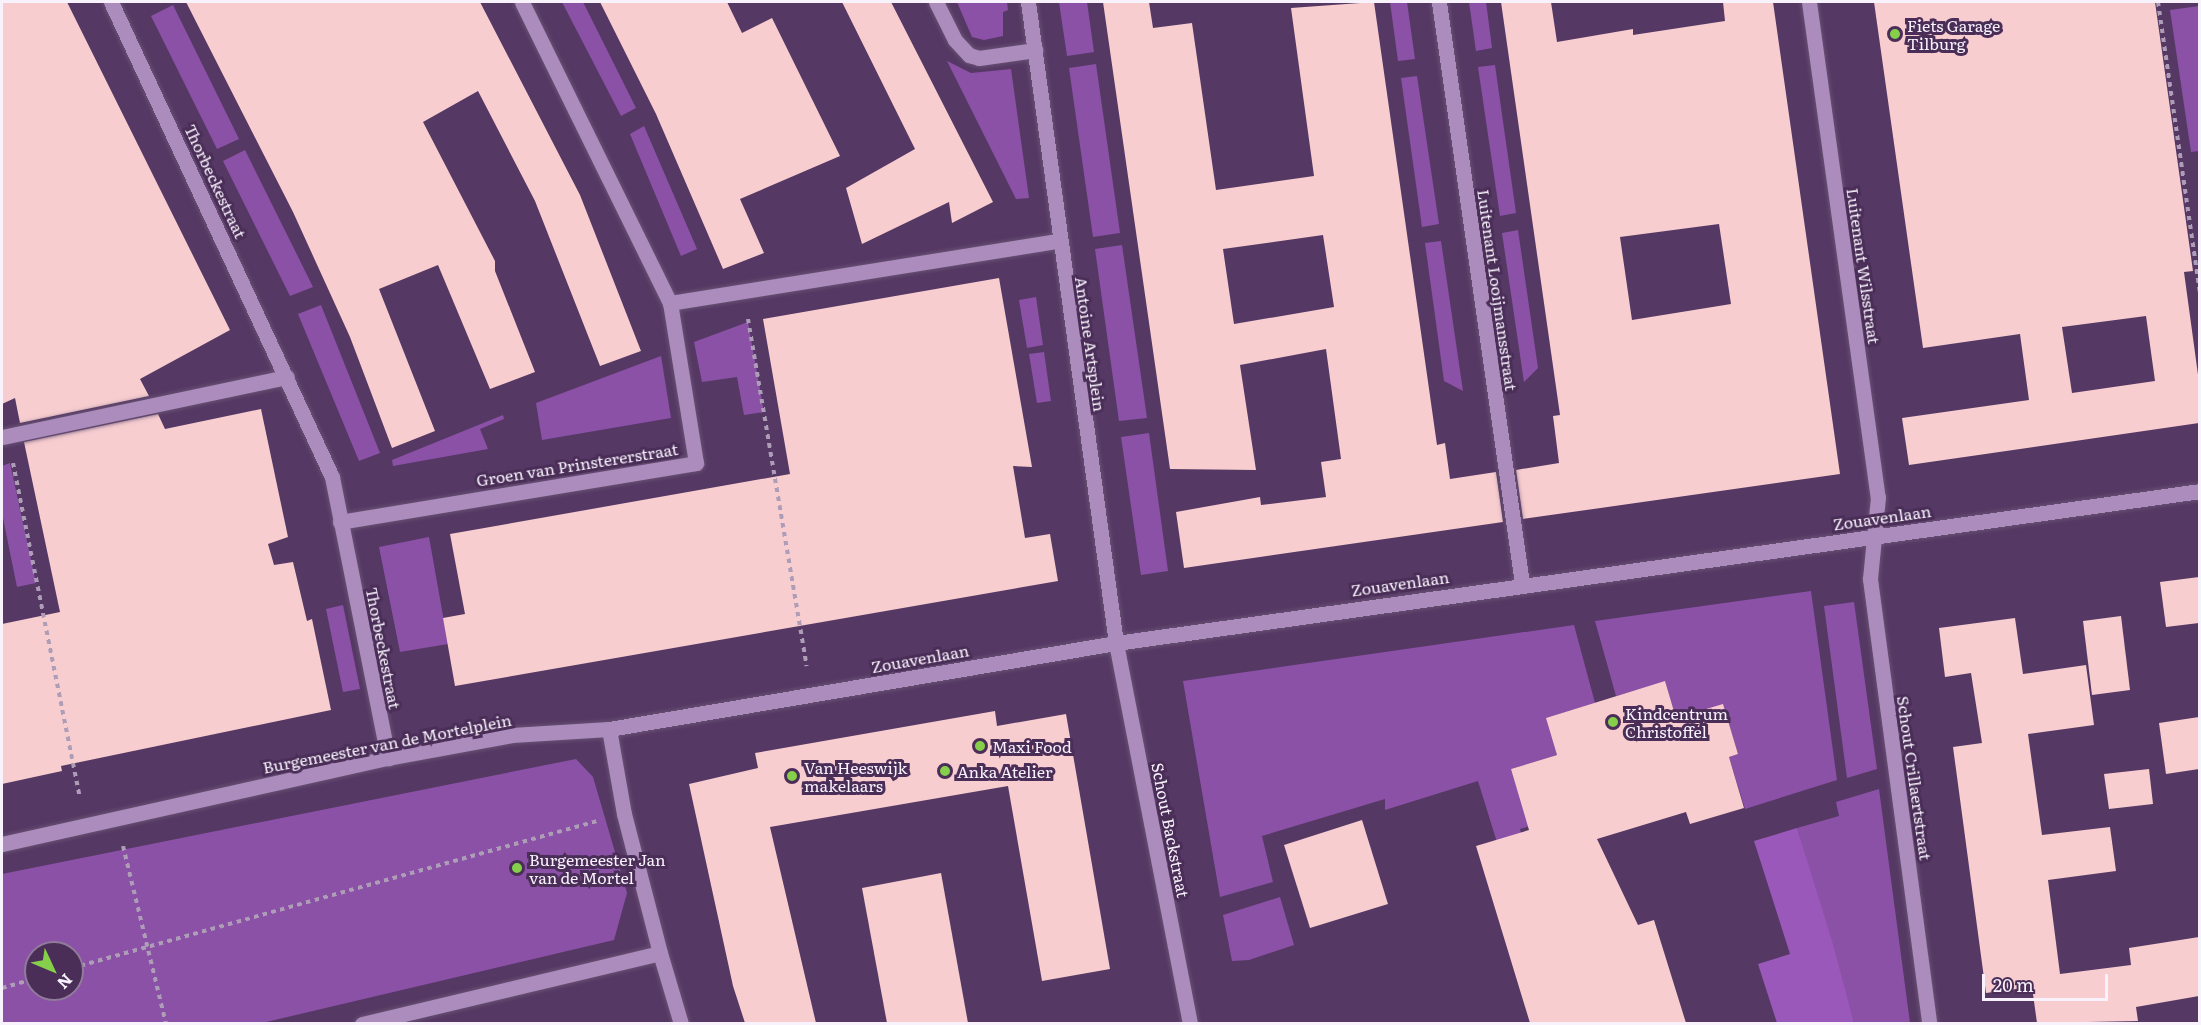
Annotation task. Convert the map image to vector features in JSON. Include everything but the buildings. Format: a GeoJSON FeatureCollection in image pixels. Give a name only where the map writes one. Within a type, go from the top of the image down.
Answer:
{"type":"FeatureCollection","features":[{"type":"Feature","properties":{"kind":"street","name":"Thorbeckestraat"},"geometry":{"type":"LineString","coordinates":[[111,2],[288,377],[332,477],[388,758]]}},
{"type":"Feature","properties":{"kind":"street","name":"Groen van Prinstererstraat"},"geometry":{"type":"LineString","coordinates":[[340,522],[696,463],[670,303],[522,2]]}},
{"type":"Feature","properties":{"kind":"street"},"geometry":{"type":"LineString","coordinates":[[936,2],[956,40],[969,55],[978,58],[1035,50]]}},
{"type":"Feature","properties":{"kind":"street","name":"Antoine Artsplein"},"geometry":{"type":"LineString","coordinates":[[1028,2],[1058,241],[1116,643]]}},
{"type":"Feature","properties":{"kind":"street","name":"Luitenant Looijmansstraat"},"geometry":{"type":"LineString","coordinates":[[1439,2],[1522,584]]}},
{"type":"Feature","properties":{"kind":"street","name":"Luitenant Wilsstraat"},"geometry":{"type":"LineString","coordinates":[[1809,2],[1878,497],[1874,537]]}},
{"type":"Feature","properties":{"kind":"street"},"geometry":{"type":"LineString","coordinates":[[670,303],[1058,241]]}},
{"type":"Feature","properties":{"kind":"street"},"geometry":{"type":"LineString","coordinates":[[4,436],[288,377]]}},
{"type":"Feature","properties":{"kind":"street","name":"Zouavenlaan"},"geometry":{"type":"LineString","coordinates":[[609,729],[1116,643],[1522,584],[2199,491]]}},
{"type":"Feature","properties":{"kind":"street","name":"Schout Crillaertstraat"},"geometry":{"type":"LineString","coordinates":[[1874,537],[1870,579],[1929,1023]]}},
{"type":"Feature","properties":{"kind":"street","name":"Schout Backstraat"},"geometry":{"type":"LineString","coordinates":[[1116,643],[1190,1023]]}},
{"type":"Feature","properties":{"kind":"street"},"geometry":{"type":"LineString","coordinates":[[609,729],[624,814],[660,953],[681,1023]]}},
{"type":"Feature","properties":{"kind":"street","name":"Burgemeester van de Mortelplein"},"geometry":{"type":"LineString","coordinates":[[2,844],[388,758],[512,735],[609,729]]}},
{"type":"Feature","properties":{"kind":"street"},"geometry":{"type":"LineString","coordinates":[[362,1023],[660,953]]}},
{"type":"Feature","properties":{"kind":"path"},"geometry":{"type":"LineString","coordinates":[[2158,2],[2199,295]]}},
{"type":"Feature","properties":{"kind":"path"},"geometry":{"type":"LineString","coordinates":[[744,291],[811,694]]}},
{"type":"Feature","properties":{"kind":"path"},"geometry":{"type":"LineString","coordinates":[[4,436],[86,824]]}},
{"type":"Feature","properties":{"kind":"path"},"geometry":{"type":"LineString","coordinates":[[84,965],[624,814]]}},
{"type":"Feature","properties":{"kind":"path"},"geometry":{"type":"LineString","coordinates":[[116,817],[166,1023]]}},
{"type":"Feature","properties":{"kind":"path"},"geometry":{"type":"LineString","coordinates":[[2,988],[24,982]]}},
{"type":"Feature","properties":{"kind":"shaded area"},"geometry":{"type":"Polygon","coordinates":[[[562,2],[583,2],[636,108],[621,116],[562,2]]]}},
{"type":"Feature","properties":{"kind":"shaded area"},"geometry":{"type":"Polygon","coordinates":[[[957,2],[1007,2],[1008,10],[1003,12],[1003,36],[984,40],[972,37],[957,2]]]}},
{"type":"Feature","properties":{"kind":"shaded area"},"geometry":{"type":"Polygon","coordinates":[[[1059,2],[1087,2],[1094,52],[1067,56],[1059,2]]]}},
{"type":"Feature","properties":{"kind":"shaded area"},"geometry":{"type":"Polygon","coordinates":[[[1390,2],[1407,2],[1415,59],[1398,61],[1390,2]]]}},
{"type":"Feature","properties":{"kind":"shaded area"},"geometry":{"type":"Polygon","coordinates":[[[1469,2],[1486,2],[1492,48],[1476,51],[1469,2]]]}},
{"type":"Feature","properties":{"kind":"shaded area"},"geometry":{"type":"Polygon","coordinates":[[[173,5],[239,139],[217,149],[151,16],[173,5]]]}},
{"type":"Feature","properties":{"kind":"shaded area"},"geometry":{"type":"Polygon","coordinates":[[[2199,6],[2199,151],[2191,152],[2170,10],[2199,6]]]}},
{"type":"Feature","properties":{"kind":"shaded area"},"geometry":{"type":"Polygon","coordinates":[[[947,61],[971,73],[1011,69],[1029,198],[1016,199],[947,61]]]}},
{"type":"Feature","properties":{"kind":"shaded area"},"geometry":{"type":"Polygon","coordinates":[[[1096,64],[1120,233],[1093,237],[1069,68],[1096,64]]]}},
{"type":"Feature","properties":{"kind":"shaded area"},"geometry":{"type":"Polygon","coordinates":[[[1495,65],[1516,213],[1500,216],[1478,67],[1495,65]]]}},
{"type":"Feature","properties":{"kind":"shaded area"},"geometry":{"type":"Polygon","coordinates":[[[1417,76],[1439,224],[1422,227],[1401,78],[1417,76]]]}},
{"type":"Feature","properties":{"kind":"shaded area"},"geometry":{"type":"Polygon","coordinates":[[[644,126],[697,249],[681,256],[630,134],[644,126]]]}},
{"type":"Feature","properties":{"kind":"shaded area"},"geometry":{"type":"Polygon","coordinates":[[[245,150],[313,287],[290,296],[223,161],[245,150]]]}},
{"type":"Feature","properties":{"kind":"shaded area"},"geometry":{"type":"Polygon","coordinates":[[[1518,230],[1538,368],[1524,382],[1502,233],[1518,230]]]}},
{"type":"Feature","properties":{"kind":"shaded area"},"geometry":{"type":"Polygon","coordinates":[[[1441,241],[1463,391],[1444,381],[1425,243],[1441,241]]]}},
{"type":"Feature","properties":{"kind":"shaded area"},"geometry":{"type":"Polygon","coordinates":[[[1122,245],[1147,418],[1119,421],[1095,249],[1122,245]]]}},
{"type":"Feature","properties":{"kind":"shaded area"},"geometry":{"type":"Polygon","coordinates":[[[1036,297],[1043,345],[1027,348],[1019,300],[1036,297]]]}},
{"type":"Feature","properties":{"kind":"shaded area"},"geometry":{"type":"Polygon","coordinates":[[[321,305],[380,453],[359,461],[298,314],[321,305]]]}},
{"type":"Feature","properties":{"kind":"shaded area"},"geometry":{"type":"Polygon","coordinates":[[[748,322],[764,412],[744,415],[737,377],[702,382],[694,342],[748,322]]]}},
{"type":"Feature","properties":{"kind":"shaded area"},"geometry":{"type":"Polygon","coordinates":[[[1044,352],[1051,401],[1037,403],[1029,354],[1044,352]]]}},
{"type":"Feature","properties":{"kind":"shaded area"},"geometry":{"type":"Polygon","coordinates":[[[661,356],[671,418],[542,440],[536,403],[661,356]]]}},
{"type":"Feature","properties":{"kind":"shaded area"},"geometry":{"type":"Polygon","coordinates":[[[503,415],[504,419],[480,429],[488,449],[393,466],[392,460],[503,415]]]}},
{"type":"Feature","properties":{"kind":"shaded area"},"geometry":{"type":"Polygon","coordinates":[[[1149,433],[1168,571],[1141,575],[1121,437],[1149,433]]]}},
{"type":"Feature","properties":{"kind":"shaded area"},"geometry":{"type":"Polygon","coordinates":[[[10,463],[36,583],[17,587],[2,513],[2,466],[10,463]]]}},
{"type":"Feature","properties":{"kind":"shaded area"},"geometry":{"type":"Polygon","coordinates":[[[429,537],[448,644],[400,652],[379,547],[429,537]]]}},
{"type":"Feature","properties":{"kind":"shaded area"},"geometry":{"type":"Polygon","coordinates":[[[1811,591],[1837,780],[1745,809],[1729,757],[1738,754],[1723,705],[1676,718],[1665,682],[1616,696],[1595,621],[1811,591]]]}},
{"type":"Feature","properties":{"kind":"shaded area"},"geometry":{"type":"Polygon","coordinates":[[[1854,602],[1877,769],[1847,778],[1824,606],[1854,602]]]}},
{"type":"Feature","properties":{"kind":"shaded area"},"geometry":{"type":"Polygon","coordinates":[[[343,605],[360,689],[343,692],[326,609],[343,605]]]}},
{"type":"Feature","properties":{"kind":"shaded area"},"geometry":{"type":"Polygon","coordinates":[[[1574,625],[1595,703],[1547,718],[1557,755],[1511,769],[1537,824],[1520,829],[1524,845],[1500,852],[1478,781],[1385,810],[1385,799],[1262,836],[1273,882],[1220,897],[1183,681],[1574,625]]]}},
{"type":"Feature","properties":{"kind":"shaded area"},"geometry":{"type":"Polygon","coordinates":[[[576,759],[593,777],[627,893],[614,940],[262,1023],[2,1023],[2,874],[576,759]]]}},
{"type":"Feature","properties":{"kind":"shaded area"},"geometry":{"type":"Polygon","coordinates":[[[1879,789],[1910,1023],[1854,1023],[1797,828],[1839,816],[1836,802],[1879,789]]]}},
{"type":"Feature","properties":{"kind":"shaded area"},"geometry":{"type":"Polygon","coordinates":[[[1797,828],[1832,941],[1854,1023],[1777,1023],[1758,964],[1790,954],[1754,841],[1797,828]]]}},
{"type":"Feature","properties":{"kind":"shaded area"},"geometry":{"type":"Polygon","coordinates":[[[1280,897],[1294,945],[1249,960],[1232,961],[1223,915],[1280,897]]]}},
{"type":"Feature","properties":{"kind":"place","name":"Fiets Garage Tilburg"},"geometry":{"type":"Point","coordinates":[1895,34]}},
{"type":"Feature","properties":{"kind":"place","name":"Kindcentrum Christoffel"},"geometry":{"type":"Point","coordinates":[1613,722]}},
{"type":"Feature","properties":{"kind":"place","name":"Maxi Food"},"geometry":{"type":"Point","coordinates":[980,746]}},
{"type":"Feature","properties":{"kind":"place","name":"Anka Atelier"},"geometry":{"type":"Point","coordinates":[945,771]}},
{"type":"Feature","properties":{"kind":"place","name":"Van Heeswijk makelaars"},"geometry":{"type":"Point","coordinates":[792,776]}},
{"type":"Feature","properties":{"kind":"place","name":"Burgemeester Jan van de Mortel"},"geometry":{"type":"Point","coordinates":[517,868]}}]}
